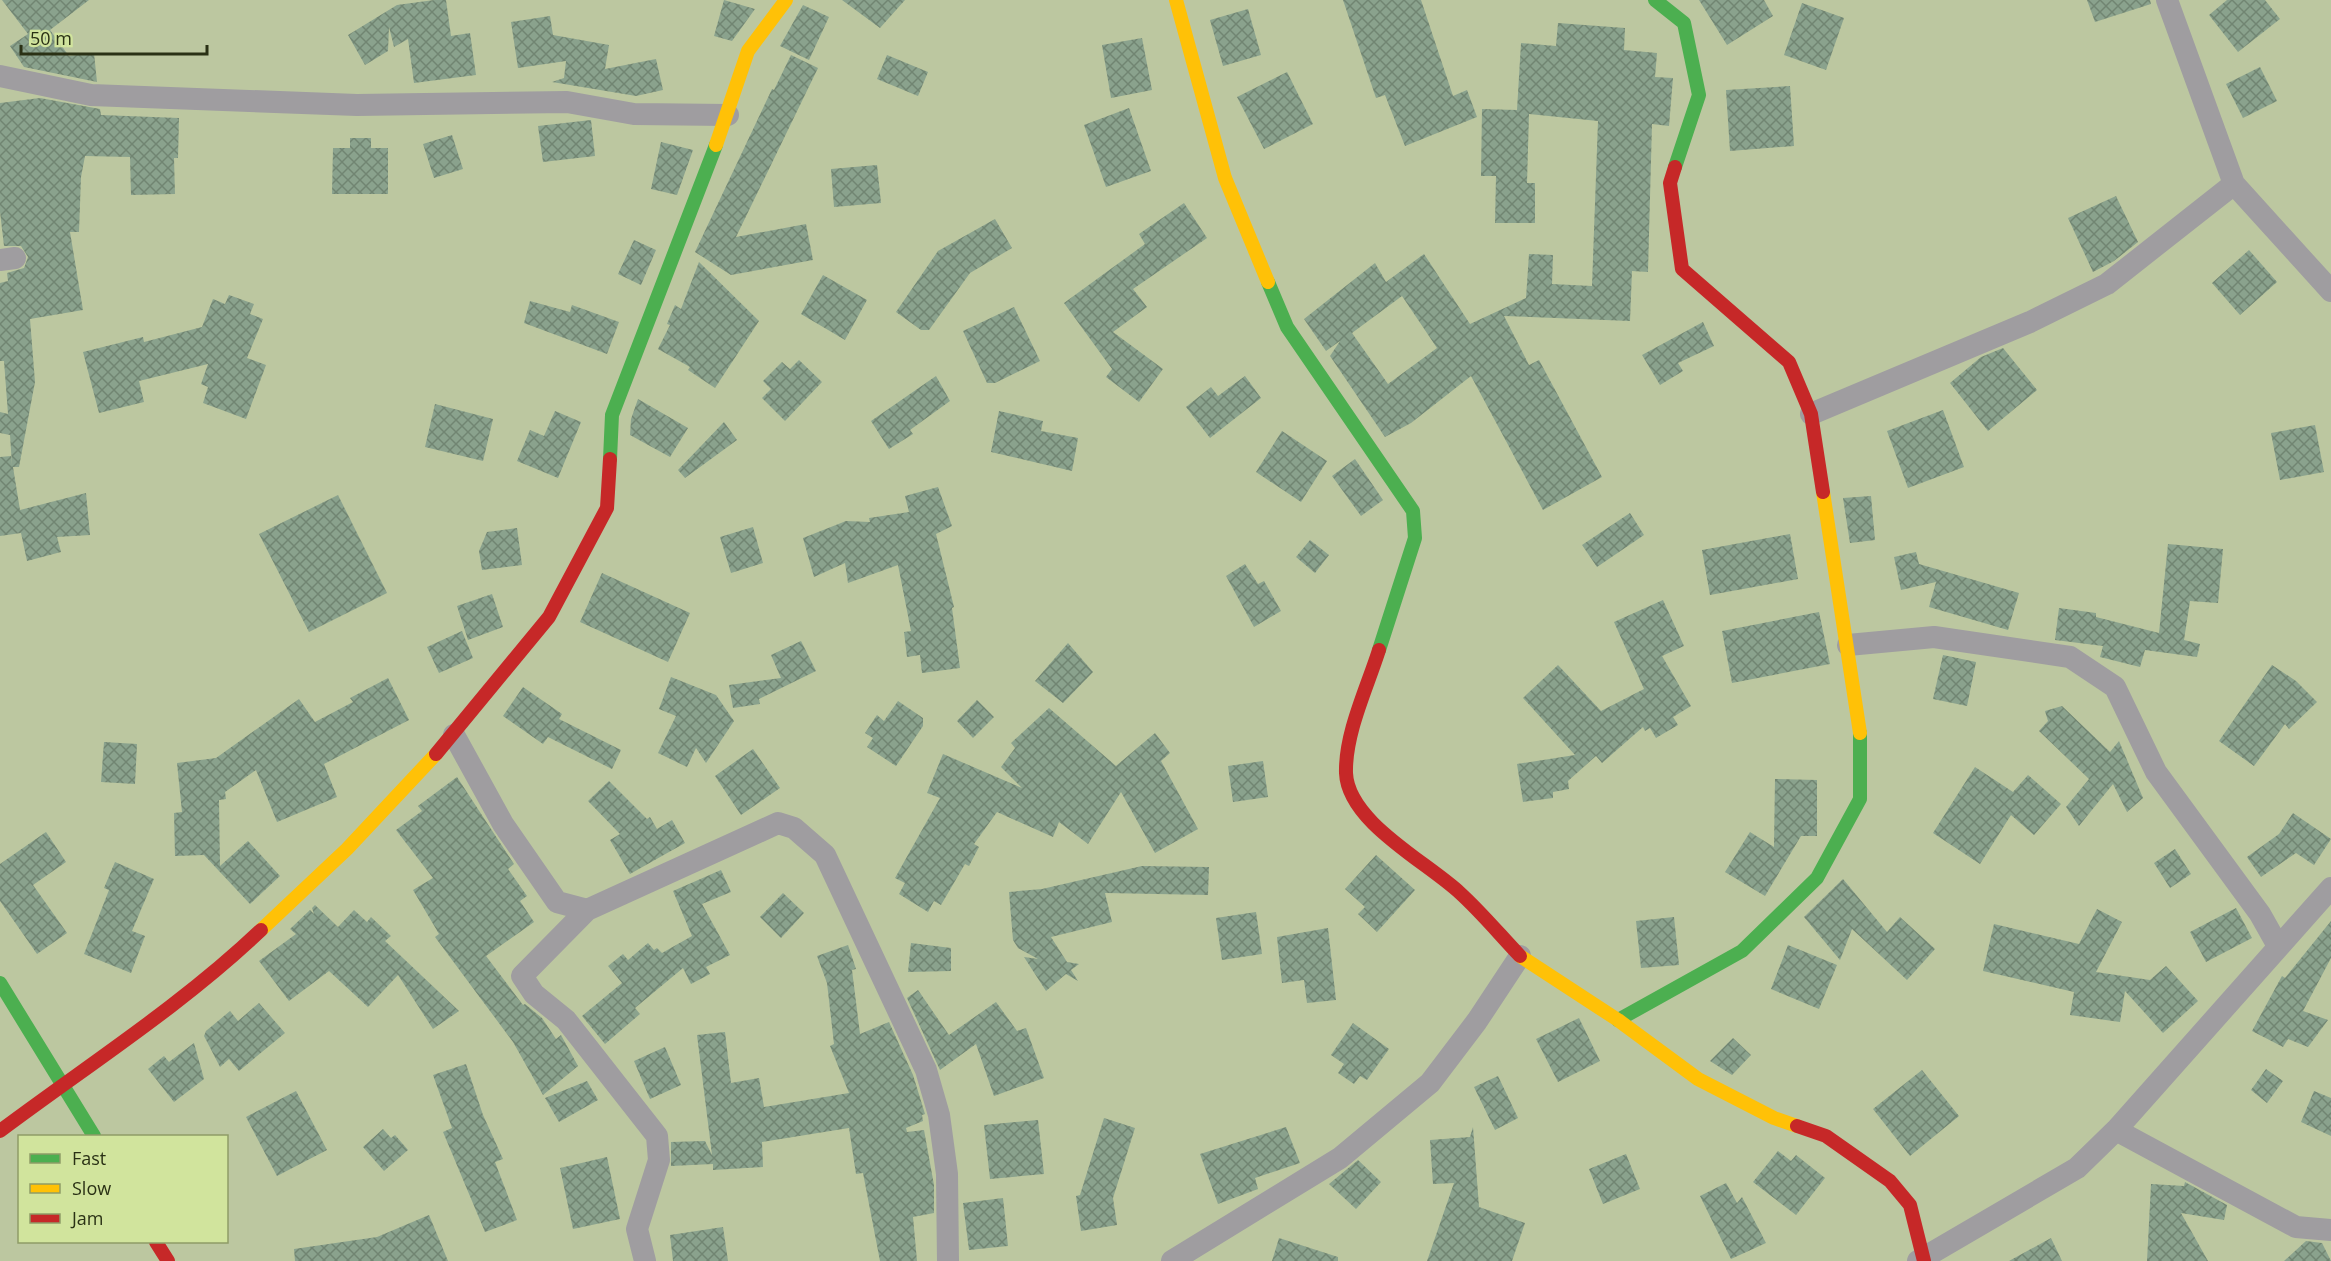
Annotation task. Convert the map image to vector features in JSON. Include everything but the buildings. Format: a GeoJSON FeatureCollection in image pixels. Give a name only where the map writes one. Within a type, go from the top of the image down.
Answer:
{"type":"FeatureCollection","features":[{"type":"Feature","properties":{"kind":"main road"},"geometry":{"type":"LineString","coordinates":[[0,1131],[149,1025],[221,968],[347,849],[454,735],[549,617],[607,508],[612,415],[728,115],[748,51],[786,0]]}},
{"type":"Feature","properties":{"kind":"main road"},"geometry":{"type":"LineString","coordinates":[[1176,0],[1226,178],[1287,327],[1413,511],[1415,538],[1351,738],[1346,774],[1352,798],[1373,823],[1459,891],[1520,956],[1618,1020],[1698,1079],[1774,1118],[1826,1136],[1890,1180],[1910,1205],[1922,1260]]}},
{"type":"Feature","properties":{"kind":"main road"},"geometry":{"type":"LineString","coordinates":[[1618,1020],[1742,951],[1817,879],[1860,799],[1862,744],[1811,414],[1789,362],[1682,269],[1670,183],[1699,95],[1684,23],[1655,0]]}},
{"type":"Feature","properties":{"kind":"main road"},"geometry":{"type":"LineString","coordinates":[[0,983],[93,1135]]}},
{"type":"Feature","properties":{"kind":"main road"},"geometry":{"type":"LineString","coordinates":[[157,1243],[168,1261]]}},
{"type":"Feature","properties":{"kind":"street"},"geometry":{"type":"LineString","coordinates":[[2167,0],[2234,184],[2331,291]]}},
{"type":"Feature","properties":{"kind":"street"},"geometry":{"type":"LineString","coordinates":[[0,76],[91,95],[357,105],[567,102],[634,114],[728,115]]}},
{"type":"Feature","properties":{"kind":"street"},"geometry":{"type":"LineString","coordinates":[[1811,414],[2030,322],[2107,284],[2234,184]]}},
{"type":"Feature","properties":{"kind":"street"},"geometry":{"type":"LineString","coordinates":[[1848,645],[1934,637],[2070,657],[2115,687],[2156,772],[2260,914],[2278,946]]}},
{"type":"Feature","properties":{"kind":"street"},"geometry":{"type":"LineString","coordinates":[[454,735],[503,824],[557,902],[587,910]]}},
{"type":"Feature","properties":{"kind":"street"},"geometry":{"type":"LineString","coordinates":[[645,1261],[637,1229],[659,1160],[657,1136],[566,1020],[534,994],[522,976],[587,910],[778,823],[794,828],[825,855],[926,1070],[939,1115],[947,1174],[948,1261]]}},
{"type":"Feature","properties":{"kind":"street"},"geometry":{"type":"LineString","coordinates":[[1922,1260],[2077,1168],[2116,1130],[2331,888]]}},
{"type":"Feature","properties":{"kind":"street"},"geometry":{"type":"LineString","coordinates":[[1172,1261],[1340,1158],[1430,1083],[1477,1021],[1520,956]]}},
{"type":"Feature","properties":{"kind":"street"},"geometry":{"type":"LineString","coordinates":[[2116,1130],[2296,1227],[2331,1230]]}},
{"type":"Feature","properties":{"kind":"traffic: fast"},"geometry":{"type":"LineString","coordinates":[[1655,0],[1684,23],[1699,95],[1675,167]]}},
{"type":"Feature","properties":{"kind":"traffic: fast"},"geometry":{"type":"LineString","coordinates":[[610,459],[612,415],[716,145]]}},
{"type":"Feature","properties":{"kind":"traffic: fast"},"geometry":{"type":"LineString","coordinates":[[1268,282],[1287,327],[1413,511],[1415,538],[1379,650]]}},
{"type":"Feature","properties":{"kind":"traffic: fast"},"geometry":{"type":"LineString","coordinates":[[1618,1020],[1742,951],[1817,878],[1860,799],[1860,733]]}},
{"type":"Feature","properties":{"kind":"traffic: fast"},"geometry":{"type":"LineString","coordinates":[[0,983],[93,1135]]}},
{"type":"Feature","properties":{"kind":"traffic: slow"},"geometry":{"type":"LineString","coordinates":[[716,145],[748,51],[786,0]]}},
{"type":"Feature","properties":{"kind":"traffic: slow"},"geometry":{"type":"LineString","coordinates":[[1176,0],[1225,178],[1268,282]]}},
{"type":"Feature","properties":{"kind":"traffic: slow"},"geometry":{"type":"LineString","coordinates":[[1823,492],[1860,733]]}},
{"type":"Feature","properties":{"kind":"traffic: slow"},"geometry":{"type":"LineString","coordinates":[[261,930],[347,849],[436,754]]}},
{"type":"Feature","properties":{"kind":"traffic: slow"},"geometry":{"type":"LineString","coordinates":[[1520,956],[1618,1020],[1698,1079],[1774,1118],[1797,1126]]}},
{"type":"Feature","properties":{"kind":"traffic: jam"},"geometry":{"type":"LineString","coordinates":[[1675,167],[1670,183],[1682,269],[1789,362],[1811,414],[1823,492]]}},
{"type":"Feature","properties":{"kind":"traffic: jam"},"geometry":{"type":"LineString","coordinates":[[436,754],[549,617],[607,508],[610,459]]}},
{"type":"Feature","properties":{"kind":"traffic: jam"},"geometry":{"type":"LineString","coordinates":[[1379,650],[1349,742],[1346,773],[1350,791],[1360,808],[1374,824],[1391,840],[1460,893],[1520,956]]}},
{"type":"Feature","properties":{"kind":"traffic: jam"},"geometry":{"type":"LineString","coordinates":[[0,1131],[166,1010],[261,930]]}},
{"type":"Feature","properties":{"kind":"traffic: jam"},"geometry":{"type":"LineString","coordinates":[[1797,1126],[1826,1136],[1890,1181],[1910,1205],[1924,1261]]}},
{"type":"Feature","properties":{"kind":"traffic: jam"},"geometry":{"type":"LineString","coordinates":[[157,1243],[168,1261]]}}]}
